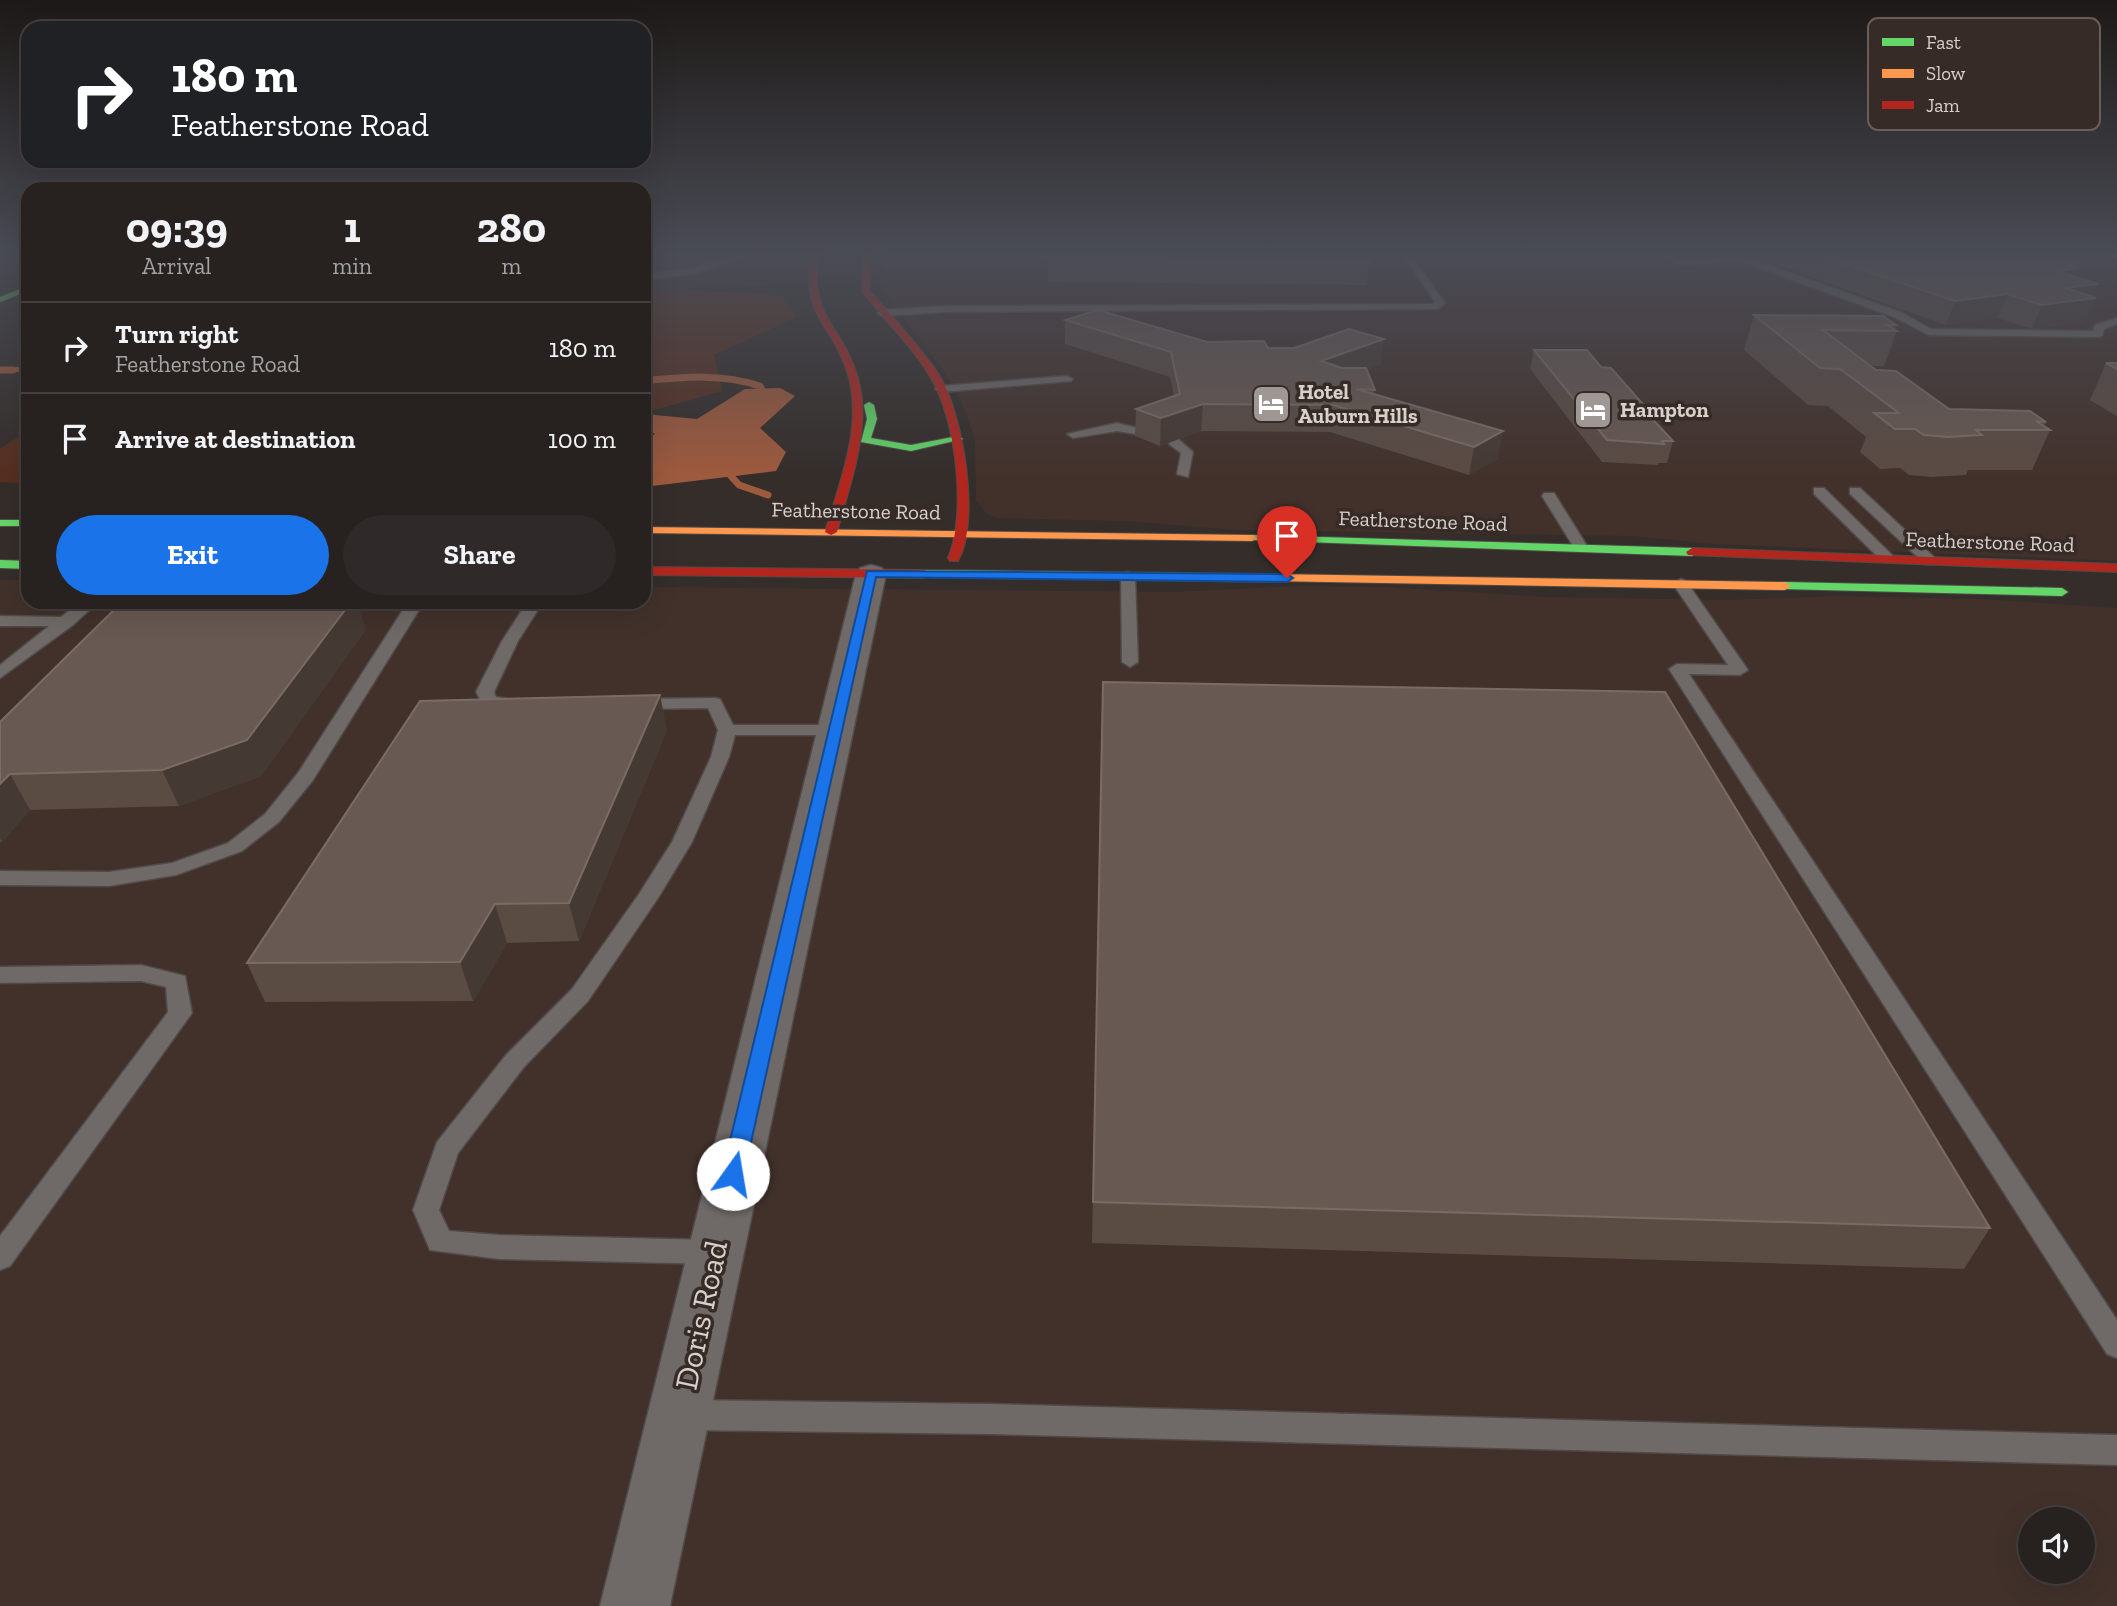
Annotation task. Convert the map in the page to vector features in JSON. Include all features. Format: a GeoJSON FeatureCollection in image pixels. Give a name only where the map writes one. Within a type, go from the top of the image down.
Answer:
{"type":"FeatureCollection","features":[{"type":"Feature","properties":{"kind":"main road"},"geometry":{"type":"LineString","coordinates":[[827,327],[867,398],[872,419],[865,440],[884,447],[916,449],[958,439]]}},
{"type":"Feature","properties":{"kind":"main road"},"geometry":{"type":"LineString","coordinates":[[892,574],[938,567],[954,558],[960,551],[963,533],[958,439],[942,380],[894,327]]}},
{"type":"Feature","properties":{"kind":"main road"},"geometry":{"type":"LineString","coordinates":[[831,532],[857,405],[854,379]]}},
{"type":"Feature","properties":{"kind":"main road"},"geometry":{"type":"LineString","coordinates":[[0,523],[21,523]]}},
{"type":"Feature","properties":{"kind":"main road","name":"Featherstone Road"},"geometry":{"type":"LineString","coordinates":[[651,530],[1390,540],[2117,568]]}},
{"type":"Feature","properties":{"kind":"main road"},"geometry":{"type":"LineString","coordinates":[[1367,579],[1385,575],[1403,563],[1390,540]]}},
{"type":"Feature","properties":{"kind":"main road"},"geometry":{"type":"LineString","coordinates":[[0,564],[21,565]]}},
{"type":"Feature","properties":{"kind":"main road","name":"Featherstone Road"},"geometry":{"type":"LineString","coordinates":[[651,571],[1367,579],[2075,592]]}},
{"type":"Feature","properties":{"kind":"street","name":"Doris Road"},"geometry":{"type":"LineString","coordinates":[[635,1606],[834,730],[892,574]]}},
{"type":"Feature","properties":{"kind":"lane"},"geometry":{"type":"LineString","coordinates":[[1920,327],[1929,332],[2098,334],[2099,327]]}},
{"type":"Feature","properties":{"kind":"lane"},"geometry":{"type":"LineString","coordinates":[[942,380],[1067,379]]}},
{"type":"Feature","properties":{"kind":"lane"},"geometry":{"type":"LineString","coordinates":[[1073,434],[1116,428],[1148,432]]}},
{"type":"Feature","properties":{"kind":"lane"},"geometry":{"type":"LineString","coordinates":[[1173,441],[1187,452],[1183,474]]}},
{"type":"Feature","properties":{"kind":"lane"},"geometry":{"type":"LineString","coordinates":[[1819,491],[1888,559]]}},
{"type":"Feature","properties":{"kind":"lane"},"geometry":{"type":"LineString","coordinates":[[1855,491],[1930,561]]}},
{"type":"Feature","properties":{"kind":"lane"},"geometry":{"type":"LineString","coordinates":[[1549,496],[1580,546]]}},
{"type":"Feature","properties":{"kind":"lane"},"geometry":{"type":"LineString","coordinates":[[1128,576],[1130,662]]}},
{"type":"Feature","properties":{"kind":"lane"},"geometry":{"type":"LineString","coordinates":[[1681,584],[1740,670],[1678,669],[2117,1345]]}},
{"type":"Feature","properties":{"kind":"lane"},"geometry":{"type":"LineString","coordinates":[[0,673],[82,609]]}},
{"type":"Feature","properties":{"kind":"lane"},"geometry":{"type":"LineString","coordinates":[[0,878],[109,879],[176,869],[235,847],[272,818],[306,776],[412,609]]}},
{"type":"Feature","properties":{"kind":"lane"},"geometry":{"type":"LineString","coordinates":[[531,609],[510,641],[485,692],[490,702],[534,704]]}},
{"type":"Feature","properties":{"kind":"lane"},"geometry":{"type":"LineString","coordinates":[[0,621],[67,622]]}},
{"type":"Feature","properties":{"kind":"lane"},"geometry":{"type":"LineString","coordinates":[[617,704],[714,704],[727,730],[720,757],[682,842],[580,995],[515,1061],[446,1149],[426,1210],[440,1242],[499,1247],[715,1252]]}},
{"type":"Feature","properties":{"kind":"lane"},"geometry":{"type":"LineString","coordinates":[[727,730],[834,730]]}},
{"type":"Feature","properties":{"kind":"lane"},"geometry":{"type":"LineString","coordinates":[[0,975],[141,973],[177,982],[180,1013],[0,1258]]}},
{"type":"Feature","properties":{"kind":"lane"},"geometry":{"type":"LineString","coordinates":[[679,1415],[989,1419],[2117,1450]]}},
{"type":"Feature","properties":{"kind":"shaded area"},"geometry":{"type":"Polygon","coordinates":[[[651,327],[775,327],[714,355],[722,391],[651,411],[651,327]]]}},
{"type":"Feature","properties":{"kind":"shaded area"},"geometry":{"type":"Polygon","coordinates":[[[910,327],[2117,327],[2117,561],[1713,544],[1632,536],[1234,530],[1125,521],[996,518],[986,513],[976,501],[975,439],[961,400],[942,368],[910,327]]]}},
{"type":"Feature","properties":{"kind":"shaded area"},"geometry":{"type":"Polygon","coordinates":[[[780,388],[795,396],[760,428],[786,452],[776,471],[651,486],[651,436],[655,434],[651,431],[651,415],[697,419],[745,389],[780,388]]]}},
{"type":"Feature","properties":{"kind":"shaded area"},"geometry":{"type":"Polygon","coordinates":[[[21,435],[21,484],[0,482],[0,449],[21,435]]]}},
{"type":"Feature","properties":{"kind":"shaded area"},"geometry":{"type":"Polygon","coordinates":[[[0,580],[21,580],[21,609],[651,609],[651,587],[1172,592],[1301,586],[1385,587],[1544,597],[1730,600],[1836,596],[1979,599],[2117,608],[2117,1606],[0,1606],[0,580]]]}},
{"type":"Feature","properties":{"kind":"building"},"geometry":{"type":"Polygon","coordinates":[[[1088,327],[1156,327],[1207,342],[1264,341],[1268,348],[1294,348],[1349,329],[1384,339],[1321,361],[1342,368],[1366,368],[1375,390],[1356,389],[1503,431],[1474,447],[1333,405],[1203,404],[1161,418],[1136,409],[1180,394],[1171,352],[1088,327]]]}},
{"type":"Feature","properties":{"kind":"building"},"geometry":{"type":"Polygon","coordinates":[[[1769,327],[1890,327],[1897,331],[1823,330],[1876,370],[1896,371],[1949,409],[2030,411],[2046,422],[2036,421],[2050,430],[1976,430],[1982,435],[1948,437],[1924,435],[1915,429],[1895,429],[1874,413],[1899,413],[1840,369],[1820,368],[1769,327]]]}},
{"type":"Feature","properties":{"kind":"building"},"geometry":{"type":"Polygon","coordinates":[[[1534,350],[1587,350],[1601,367],[1611,368],[1673,441],[1662,441],[1664,444],[1607,440],[1534,350]]]}},
{"type":"Feature","properties":{"kind":"building"},"geometry":{"type":"Polygon","coordinates":[[[2106,363],[2117,363],[2117,369],[2106,363]]]}},
{"type":"Feature","properties":{"kind":"building"},"geometry":{"type":"Polygon","coordinates":[[[115,609],[346,609],[247,740],[162,770],[10,774],[0,784],[0,722],[115,609]]]}},
{"type":"Feature","properties":{"kind":"building"},"geometry":{"type":"Polygon","coordinates":[[[1103,682],[1665,692],[1990,1228],[1093,1202],[1103,682]]]}},
{"type":"Feature","properties":{"kind":"building"},"geometry":{"type":"Polygon","coordinates":[[[660,695],[569,903],[495,904],[460,962],[247,963],[420,701],[660,695]]]}},
{"type":"Feature","properties":{"kind":"waterway"},"geometry":{"type":"LineString","coordinates":[[13,370],[0,370],[21,369]]}},
{"type":"Feature","properties":{"kind":"waterway"},"geometry":{"type":"LineString","coordinates":[[651,380],[688,377],[731,379],[760,386],[765,397],[761,401]]}},
{"type":"Feature","properties":{"kind":"waterway"},"geometry":{"type":"LineString","coordinates":[[722,466],[739,485],[768,495]]}},
{"type":"Feature","properties":{"kind":"traffic: fast"},"geometry":{"type":"LineString","coordinates":[[869,405],[872,419],[865,440],[911,448],[958,439]]}},
{"type":"Feature","properties":{"kind":"traffic: fast"},"geometry":{"type":"LineString","coordinates":[[0,523],[21,523]]}},
{"type":"Feature","properties":{"kind":"traffic: fast"},"geometry":{"type":"LineString","coordinates":[[1252,538],[1692,552]]}},
{"type":"Feature","properties":{"kind":"traffic: fast"},"geometry":{"type":"LineString","coordinates":[[0,564],[21,565]]}},
{"type":"Feature","properties":{"kind":"traffic: fast"},"geometry":{"type":"LineString","coordinates":[[924,574],[1272,578]]}},
{"type":"Feature","properties":{"kind":"traffic: fast"},"geometry":{"type":"LineString","coordinates":[[1785,586],[2062,592]]}},
{"type":"Feature","properties":{"kind":"traffic: slow"},"geometry":{"type":"LineString","coordinates":[[651,530],[1252,538]]}},
{"type":"Feature","properties":{"kind":"traffic: slow"},"geometry":{"type":"LineString","coordinates":[[1272,578],[1785,586]]}},
{"type":"Feature","properties":{"kind":"traffic: jam"},"geometry":{"type":"LineString","coordinates":[[828,327],[848,361],[857,399],[855,437],[831,532]]}},
{"type":"Feature","properties":{"kind":"traffic: jam"},"geometry":{"type":"LineString","coordinates":[[895,327],[935,376],[945,395],[957,442],[963,497],[960,544],[954,558]]}},
{"type":"Feature","properties":{"kind":"traffic: jam"},"geometry":{"type":"LineString","coordinates":[[1692,552],[2117,568]]}},
{"type":"Feature","properties":{"kind":"traffic: jam"},"geometry":{"type":"LineString","coordinates":[[651,571],[924,574]]}},
{"type":"Feature","properties":{"kind":"place","name":"Hotel Auburn Hills"},"geometry":{"type":"Point","coordinates":[1271,404]}},
{"type":"Feature","properties":{"kind":"place","name":"Hampton"},"geometry":{"type":"Point","coordinates":[1593,410]}},
{"type":"Feature","properties":{"kind":"route"},"geometry":{"type":"LineString","coordinates":[[733,1174],[871,574],[1287,578]]}}]}
